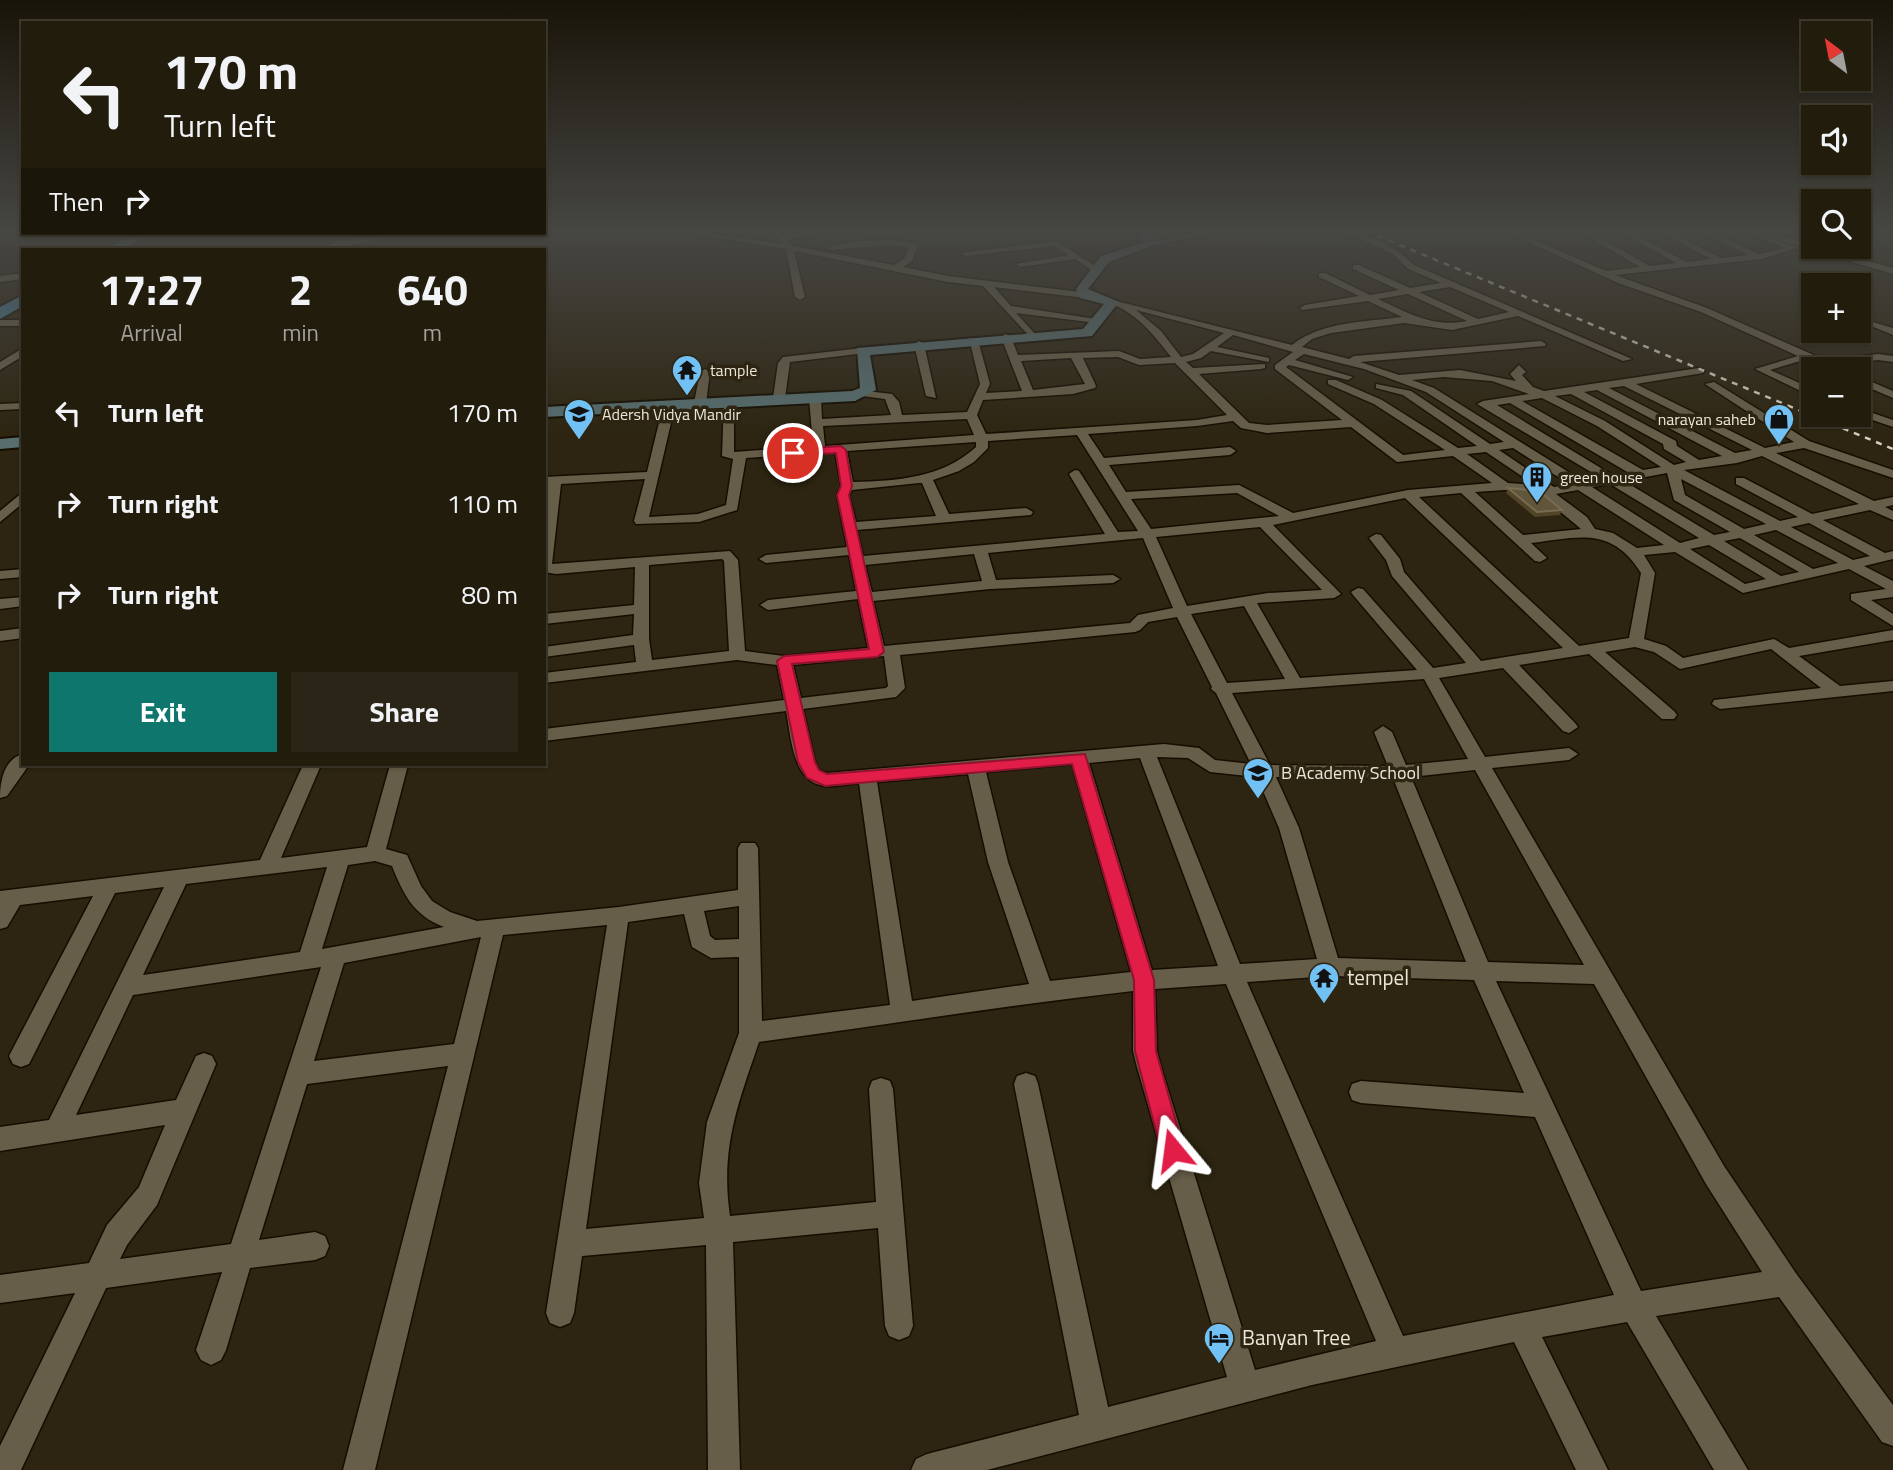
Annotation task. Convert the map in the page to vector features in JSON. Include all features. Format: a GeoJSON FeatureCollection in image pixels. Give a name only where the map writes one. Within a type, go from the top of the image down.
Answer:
{"type":"FeatureCollection","features":[{"type":"Feature","properties":{"kind":"main road"},"geometry":{"type":"LineString","coordinates":[[0,314],[21,300]]}},
{"type":"Feature","properties":{"kind":"main road"},"geometry":{"type":"LineString","coordinates":[[0,322],[21,308]]}},
{"type":"Feature","properties":{"kind":"street"},"geometry":{"type":"LineString","coordinates":[[1002,300],[1032,336]]}},
{"type":"Feature","properties":{"kind":"street"},"geometry":{"type":"LineString","coordinates":[[1105,300],[1368,367],[1430,390],[1743,589],[1888,557]]}},
{"type":"Feature","properties":{"kind":"street"},"geometry":{"type":"LineString","coordinates":[[1305,308],[1359,300]]}},
{"type":"Feature","properties":{"kind":"street"},"geometry":{"type":"LineString","coordinates":[[1372,300],[1420,322]]}},
{"type":"Feature","properties":{"kind":"street"},"geometry":{"type":"LineString","coordinates":[[1427,300],[1475,321]]}},
{"type":"Feature","properties":{"kind":"street"},"geometry":{"type":"LineString","coordinates":[[1488,300],[1627,359]]}},
{"type":"Feature","properties":{"kind":"street"},"geometry":{"type":"LineString","coordinates":[[1676,300],[1808,356]]}},
{"type":"Feature","properties":{"kind":"street"},"geometry":{"type":"LineString","coordinates":[[779,398],[783,363],[787,359],[919,344],[1006,337],[1080,335],[1091,330],[1097,320],[1116,302]]}},
{"type":"Feature","properties":{"kind":"street"},"geometry":{"type":"LineString","coordinates":[[1116,302],[1158,333],[1188,372],[1245,426],[1267,429],[1351,423]]}},
{"type":"Feature","properties":{"kind":"street"},"geometry":{"type":"LineString","coordinates":[[1011,309],[1097,320]]}},
{"type":"Feature","properties":{"kind":"street"},"geometry":{"type":"LineString","coordinates":[[1518,444],[1401,459],[1279,367],[1308,337],[1330,330],[1404,320],[1452,327],[1519,313]]}},
{"type":"Feature","properties":{"kind":"street"},"geometry":{"type":"LineString","coordinates":[[0,322],[21,323]]}},
{"type":"Feature","properties":{"kind":"street"},"geometry":{"type":"LineString","coordinates":[[1872,323],[1893,332]]}},
{"type":"Feature","properties":{"kind":"street"},"geometry":{"type":"LineString","coordinates":[[1015,358],[1118,354],[1139,362],[1178,361],[1210,348],[1230,333]]}},
{"type":"Feature","properties":{"kind":"street"},"geometry":{"type":"LineString","coordinates":[[1006,337],[1029,394]]}},
{"type":"Feature","properties":{"kind":"street"},"geometry":{"type":"LineString","coordinates":[[971,415],[985,384],[973,340]]}},
{"type":"Feature","properties":{"kind":"street"},"geometry":{"type":"LineString","coordinates":[[919,344],[932,396]]}},
{"type":"Feature","properties":{"kind":"street"},"geometry":{"type":"LineString","coordinates":[[1340,360],[1541,344]]}},
{"type":"Feature","properties":{"kind":"street"},"geometry":{"type":"LineString","coordinates":[[1188,372],[1263,363],[1210,348]]}},
{"type":"Feature","properties":{"kind":"street"},"geometry":{"type":"LineString","coordinates":[[0,350],[21,350]]}},
{"type":"Feature","properties":{"kind":"street"},"geometry":{"type":"LineString","coordinates":[[0,367],[21,351]]}},
{"type":"Feature","properties":{"kind":"street"},"geometry":{"type":"LineString","coordinates":[[862,351],[868,390],[866,394]]}},
{"type":"Feature","properties":{"kind":"street"},"geometry":{"type":"LineString","coordinates":[[980,397],[1091,386],[1079,359],[1073,355]]}},
{"type":"Feature","properties":{"kind":"street"},"geometry":{"type":"LineString","coordinates":[[1801,358],[1760,369],[1801,388]]}},
{"type":"Feature","properties":{"kind":"street"},"geometry":{"type":"LineString","coordinates":[[1871,358],[1893,359]]}},
{"type":"Feature","properties":{"kind":"street"},"geometry":{"type":"LineString","coordinates":[[1286,361],[1348,377]]}},
{"type":"Feature","properties":{"kind":"street"},"geometry":{"type":"LineString","coordinates":[[1304,387],[1348,377],[1368,367]]}},
{"type":"Feature","properties":{"kind":"street"},"geometry":{"type":"LineString","coordinates":[[1519,368],[1521,372],[1515,374],[1528,388]]}},
{"type":"Feature","properties":{"kind":"street"},"geometry":{"type":"LineString","coordinates":[[1459,408],[1629,384],[1699,371]]}},
{"type":"Feature","properties":{"kind":"street"},"geometry":{"type":"LineString","coordinates":[[700,403],[705,372]]}},
{"type":"Feature","properties":{"kind":"street"},"geometry":{"type":"LineString","coordinates":[[1396,378],[1470,374],[1528,388],[1672,469],[1893,587]]}},
{"type":"Feature","properties":{"kind":"street"},"geometry":{"type":"LineString","coordinates":[[1332,382],[1364,392],[1504,486]]}},
{"type":"Feature","properties":{"kind":"street"},"geometry":{"type":"LineString","coordinates":[[1629,384],[1893,516]]}},
{"type":"Feature","properties":{"kind":"street"},"geometry":{"type":"LineString","coordinates":[[1710,384],[1805,444],[1893,474]]}},
{"type":"Feature","properties":{"kind":"street"},"geometry":{"type":"LineString","coordinates":[[1871,385],[1893,395]]}},
{"type":"Feature","properties":{"kind":"street"},"geometry":{"type":"LineString","coordinates":[[1380,386],[1407,393],[1547,491],[1582,520],[1590,531]]}},
{"type":"Feature","properties":{"kind":"street"},"geometry":{"type":"LineString","coordinates":[[1601,388],[1737,459]]}},
{"type":"Feature","properties":{"kind":"street"},"geometry":{"type":"LineString","coordinates":[[1574,391],[1672,444],[1668,446],[1699,465]]}},
{"type":"Feature","properties":{"kind":"street"},"geometry":{"type":"LineString","coordinates":[[546,412],[866,394],[888,396],[893,402],[897,418]]}},
{"type":"Feature","properties":{"kind":"street"},"geometry":{"type":"LineString","coordinates":[[5,407],[21,397]]}},
{"type":"Feature","properties":{"kind":"street"},"geometry":{"type":"LineString","coordinates":[[815,397],[819,452]]}},
{"type":"Feature","properties":{"kind":"street"},"geometry":{"type":"LineString","coordinates":[[1511,400],[1642,475]]}},
{"type":"Feature","properties":{"kind":"street"},"geometry":{"type":"LineString","coordinates":[[729,401],[728,456],[819,452],[1197,423],[1235,416]]}},
{"type":"Feature","properties":{"kind":"street"},"geometry":{"type":"LineString","coordinates":[[1487,404],[1781,582]]}},
{"type":"Feature","properties":{"kind":"street"},"geometry":{"type":"LineString","coordinates":[[669,406],[654,475],[640,521],[717,514],[734,504],[740,456]]}},
{"type":"Feature","properties":{"kind":"street"},"geometry":{"type":"LineString","coordinates":[[818,423],[971,415]]}},
{"type":"Feature","properties":{"kind":"street"},"geometry":{"type":"LineString","coordinates":[[847,486],[926,477],[969,462],[982,448],[982,439],[971,415]]}},
{"type":"Feature","properties":{"kind":"street"},"geometry":{"type":"LineString","coordinates":[[1871,416],[1893,424]]}},
{"type":"Feature","properties":{"kind":"street"},"geometry":{"type":"LineString","coordinates":[[1080,430],[1148,535],[1181,612],[1264,771],[1289,828],[1330,967]]}},
{"type":"Feature","properties":{"kind":"street"},"geometry":{"type":"LineString","coordinates":[[766,559],[980,550],[1263,523],[1408,494],[1504,486],[1547,491],[1584,486],[1805,444]]}},
{"type":"Feature","properties":{"kind":"street"},"geometry":{"type":"LineString","coordinates":[[546,735],[894,691],[897,688],[866,596],[849,527],[843,495],[847,486],[841,450]]}},
{"type":"Feature","properties":{"kind":"street"},"geometry":{"type":"LineString","coordinates":[[1102,462],[1230,451]]}},
{"type":"Feature","properties":{"kind":"street"},"geometry":{"type":"LineString","coordinates":[[1555,467],[1610,457]]}},
{"type":"Feature","properties":{"kind":"street"},"geometry":{"type":"LineString","coordinates":[[1672,469],[1679,498],[1814,575]]}},
{"type":"Feature","properties":{"kind":"street"},"geometry":{"type":"LineString","coordinates":[[1075,474],[1115,538]]}},
{"type":"Feature","properties":{"kind":"street"},"geometry":{"type":"LineString","coordinates":[[546,547],[550,481],[654,475]]}},
{"type":"Feature","properties":{"kind":"street"},"geometry":{"type":"LineString","coordinates":[[926,477],[944,518]]}},
{"type":"Feature","properties":{"kind":"street"},"geometry":{"type":"LineString","coordinates":[[1740,481],[1888,557]]}},
{"type":"Feature","properties":{"kind":"street"},"geometry":{"type":"LineString","coordinates":[[1124,496],[1239,489],[1289,516]]}},
{"type":"Feature","properties":{"kind":"street"},"geometry":{"type":"LineString","coordinates":[[1464,489],[1540,558]]}},
{"type":"Feature","properties":{"kind":"street"},"geometry":{"type":"LineString","coordinates":[[1408,494],[1576,652]]}},
{"type":"Feature","properties":{"kind":"street"},"geometry":{"type":"LineString","coordinates":[[1634,552],[1679,547],[1893,501]]}},
{"type":"Feature","properties":{"kind":"street"},"geometry":{"type":"LineString","coordinates":[[849,527],[1026,512]]}},
{"type":"Feature","properties":{"kind":"street"},"geometry":{"type":"LineString","coordinates":[[546,678],[737,654],[784,661],[1135,627],[1143,618],[1249,601],[1334,594],[1263,523]]}},
{"type":"Feature","properties":{"kind":"street"},"geometry":{"type":"LineString","coordinates":[[1520,540],[1590,531],[1608,536],[1634,552],[1647,573],[1636,642]]}},
{"type":"Feature","properties":{"kind":"street"},"geometry":{"type":"LineString","coordinates":[[1376,538],[1393,559],[1396,573],[1477,666]]}},
{"type":"Feature","properties":{"kind":"street"},"geometry":{"type":"LineString","coordinates":[[980,550],[990,585]]}},
{"type":"Feature","properties":{"kind":"street"},"geometry":{"type":"LineString","coordinates":[[546,566],[556,570],[725,554],[731,560],[737,654]]}},
{"type":"Feature","properties":{"kind":"street"},"geometry":{"type":"LineString","coordinates":[[642,561],[641,639],[645,665]]}},
{"type":"Feature","properties":{"kind":"street"},"geometry":{"type":"LineString","coordinates":[[0,575],[21,573]]}},
{"type":"Feature","properties":{"kind":"street"},"geometry":{"type":"LineString","coordinates":[[768,605],[990,585],[1113,579]]}},
{"type":"Feature","properties":{"kind":"street"},"geometry":{"type":"LineString","coordinates":[[1358,592],[1429,674],[1483,765],[1526,849],[1715,1175],[1786,1282],[1893,1431]]}},
{"type":"Feature","properties":{"kind":"street"},"geometry":{"type":"LineString","coordinates":[[1893,593],[1856,597],[1893,621]]}},
{"type":"Feature","properties":{"kind":"street"},"geometry":{"type":"LineString","coordinates":[[0,604],[21,601]]}},
{"type":"Feature","properties":{"kind":"street"},"geometry":{"type":"LineString","coordinates":[[1249,601],[1295,683]]}},
{"type":"Feature","properties":{"kind":"street"},"geometry":{"type":"LineString","coordinates":[[546,619],[642,609]]}},
{"type":"Feature","properties":{"kind":"street"},"geometry":{"type":"LineString","coordinates":[[0,636],[21,633]]}},
{"type":"Feature","properties":{"kind":"street"},"geometry":{"type":"LineString","coordinates":[[1786,653],[1893,635]]}},
{"type":"Feature","properties":{"kind":"street"},"geometry":{"type":"LineString","coordinates":[[546,652],[641,639]]}},
{"type":"Feature","properties":{"kind":"street"},"geometry":{"type":"LineString","coordinates":[[1219,689],[1429,674],[1595,651],[1636,642],[1660,649],[1679,664],[1773,644],[1837,692]]}},
{"type":"Feature","properties":{"kind":"street"},"geometry":{"type":"LineString","coordinates":[[1595,651],[1668,715]]}},
{"type":"Feature","properties":{"kind":"street"},"geometry":{"type":"LineString","coordinates":[[784,661],[806,762],[813,774],[825,780],[1146,751],[1193,752],[1210,766],[1264,771],[1401,772],[1569,754]]}},
{"type":"Feature","properties":{"kind":"street"},"geometry":{"type":"LineString","coordinates":[[1507,662],[1569,727]]}},
{"type":"Feature","properties":{"kind":"street"},"geometry":{"type":"LineString","coordinates":[[1720,704],[1893,686]]}},
{"type":"Feature","properties":{"kind":"street"},"geometry":{"type":"LineString","coordinates":[[1383,732],[1481,972],[1633,1305],[1732,1470]]}},
{"type":"Feature","properties":{"kind":"street"},"geometry":{"type":"LineString","coordinates":[[1146,751],[1233,975],[1395,1352]]}},
{"type":"Feature","properties":{"kind":"street"},"geometry":{"type":"LineString","coordinates":[[1079,758],[1144,980],[1145,1051],[1149,1067],[1245,1387]]}},
{"type":"Feature","properties":{"kind":"street"},"geometry":{"type":"LineString","coordinates":[[0,792],[21,764]]}},
{"type":"Feature","properties":{"kind":"street"},"geometry":{"type":"LineString","coordinates":[[267,867],[312,766]]}},
{"type":"Feature","properties":{"kind":"street"},"geometry":{"type":"LineString","coordinates":[[375,854],[399,766]]}},
{"type":"Feature","properties":{"kind":"street"},"geometry":{"type":"LineString","coordinates":[[975,766],[998,862],[1042,993]]}},
{"type":"Feature","properties":{"kind":"street"},"geometry":{"type":"LineString","coordinates":[[867,778],[903,1013]]}},
{"type":"Feature","properties":{"kind":"street"},"geometry":{"type":"LineString","coordinates":[[724,1470],[719,1231],[712,1183],[719,1122],[751,1033],[748,848]]}},
{"type":"Feature","properties":{"kind":"street"},"geometry":{"type":"LineString","coordinates":[[0,921],[7,898],[375,854],[400,860],[411,891],[433,916],[486,929]]}},
{"type":"Feature","properties":{"kind":"street"},"geometry":{"type":"LineString","coordinates":[[308,960],[340,859]]}},
{"type":"Feature","properties":{"kind":"street"},"geometry":{"type":"LineString","coordinates":[[57,1129],[179,878]]}},
{"type":"Feature","properties":{"kind":"street"},"geometry":{"type":"LineString","coordinates":[[21,1056],[108,886]]}},
{"type":"Feature","properties":{"kind":"street"},"geometry":{"type":"LineString","coordinates":[[125,987],[335,956],[486,929],[620,915],[750,896]]}},
{"type":"Feature","properties":{"kind":"street"},"geometry":{"type":"LineString","coordinates":[[692,905],[700,941],[711,949],[751,948]]}},
{"type":"Feature","properties":{"kind":"street"},"geometry":{"type":"LineString","coordinates":[[560,1313],[620,915]]}},
{"type":"Feature","properties":{"kind":"street"},"geometry":{"type":"LineString","coordinates":[[359,1470],[463,1053],[486,929]]}},
{"type":"Feature","properties":{"kind":"street"},"geometry":{"type":"LineString","coordinates":[[211,1350],[335,956]]}},
{"type":"Feature","properties":{"kind":"street"},"geometry":{"type":"LineString","coordinates":[[751,1033],[903,1013],[981,999],[1144,980],[1330,967],[1600,975]]}},
{"type":"Feature","properties":{"kind":"street"},"geometry":{"type":"LineString","coordinates":[[298,1074],[463,1053]]}},
{"type":"Feature","properties":{"kind":"street"},"geometry":{"type":"LineString","coordinates":[[5,1470],[117,1236],[148,1196],[204,1064]]}},
{"type":"Feature","properties":{"kind":"street"},"geometry":{"type":"LineString","coordinates":[[1026,1084],[1097,1427]]}},
{"type":"Feature","properties":{"kind":"street"},"geometry":{"type":"LineString","coordinates":[[881,1089],[899,1326]]}},
{"type":"Feature","properties":{"kind":"street"},"geometry":{"type":"LineString","coordinates":[[1361,1092],[1544,1106]]}},
{"type":"Feature","properties":{"kind":"street"},"geometry":{"type":"LineString","coordinates":[[0,1139],[183,1111]]}},
{"type":"Feature","properties":{"kind":"street"},"geometry":{"type":"LineString","coordinates":[[570,1244],[890,1214]]}},
{"type":"Feature","properties":{"kind":"street"},"geometry":{"type":"LineString","coordinates":[[0,1289],[315,1246]]}},
{"type":"Feature","properties":{"kind":"street"},"geometry":{"type":"LineString","coordinates":[[928,1470],[1245,1387],[1395,1352],[1633,1305],[1786,1282]]}},
{"type":"Feature","properties":{"kind":"street"},"geometry":{"type":"LineString","coordinates":[[1522,1327],[1591,1470]]}},
{"type":"Feature","properties":{"kind":"building","name":"green house"},"geometry":{"type":"Polygon","coordinates":[[[1508,488],[1539,491],[1562,510],[1537,512],[1508,488]]]}},
{"type":"Feature","properties":{"kind":"railway"},"geometry":{"type":"LineString","coordinates":[[1532,300],[1893,449]]}},
{"type":"Feature","properties":{"kind":"place","name":"tample"},"geometry":{"type":"Point","coordinates":[687,397]}},
{"type":"Feature","properties":{"kind":"place","name":"Adersh Vidya Mandir"},"geometry":{"type":"Point","coordinates":[579,441]}},
{"type":"Feature","properties":{"kind":"place","name":"narayan saheb"},"geometry":{"type":"Point","coordinates":[1779,446]}},
{"type":"Feature","properties":{"kind":"place","name":"green house"},"geometry":{"type":"Point","coordinates":[1537,504]}},
{"type":"Feature","properties":{"kind":"place","name":"B Academy School"},"geometry":{"type":"Point","coordinates":[1258,800]}},
{"type":"Feature","properties":{"kind":"place","name":"tempel"},"geometry":{"type":"Point","coordinates":[1324,1005]}},
{"type":"Feature","properties":{"kind":"place","name":"Banyan Tree"},"geometry":{"type":"Point","coordinates":[1219,1365]}},
{"type":"Feature","properties":{"kind":"route"},"geometry":{"type":"LineString","coordinates":[[793,453],[841,450],[847,486],[843,495],[877,652],[784,661],[806,762],[813,774],[825,780],[843,780],[1079,758],[1144,980],[1145,1051],[1173,1150]]}}]}
